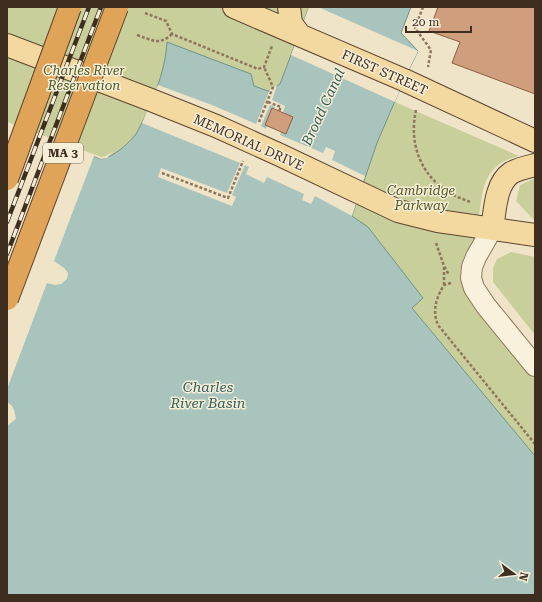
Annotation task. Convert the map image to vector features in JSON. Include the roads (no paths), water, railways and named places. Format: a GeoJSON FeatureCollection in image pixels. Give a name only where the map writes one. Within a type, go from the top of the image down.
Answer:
{"type":"FeatureCollection","features":[{"type":"Feature","properties":{"kind":"highway"},"geometry":{"type":"LineString","coordinates":[[7,179],[70,7]]}},
{"type":"Feature","properties":{"kind":"highway","name":"MA 3"},"geometry":{"type":"LineString","coordinates":[[7,299],[117,7]]}},
{"type":"Feature","properties":{"kind":"main road","name":"FIRST STREET"},"geometry":{"type":"LineString","coordinates":[[234,7],[404,80],[535,141]]}},
{"type":"Feature","properties":{"kind":"main road"},"geometry":{"type":"LineString","coordinates":[[289,7],[291,23],[299,34]]}},
{"type":"Feature","properties":{"kind":"main road","name":"MEMORIAL DRIVE"},"geometry":{"type":"LineString","coordinates":[[7,45],[151,100],[261,146],[386,206],[410,215],[438,221],[535,235]]}},
{"type":"Feature","properties":{"kind":"main road"},"geometry":{"type":"LineString","coordinates":[[492,229],[497,198],[505,179],[511,173],[522,168],[535,165]]}},
{"type":"Feature","properties":{"kind":"street"},"geometry":{"type":"LineString","coordinates":[[492,229],[472,267],[471,278],[474,288],[486,306],[535,366]]}},
{"type":"Feature","properties":{"kind":"water","name":"Charles River Basin"},"geometry":{"type":"Polygon","coordinates":[[[309,7],[411,7],[401,33],[418,51],[377,143],[352,216],[368,227],[423,298],[412,308],[535,456],[535,595],[7,595],[7,124],[101,159],[106,158],[120,150],[136,134],[156,90],[166,54],[167,42],[251,74],[254,86],[268,91],[280,84],[309,7]]]}},
{"type":"Feature","properties":{"kind":"railway"},"geometry":{"type":"LineString","coordinates":[[7,222],[89,7]]}},
{"type":"Feature","properties":{"kind":"railway"},"geometry":{"type":"LineString","coordinates":[[7,254],[101,7]]}},
{"type":"Feature","properties":{"kind":"park label","name":"Charles River Reservation"},"geometry":{"type":"Point","coordinates":[84,78]}},
{"type":"Feature","properties":{"kind":"park label","name":"Cambridge Parkway"},"geometry":{"type":"Point","coordinates":[421,198]}},
{"type":"Feature","properties":{"kind":"water label","name":"Broad Canal"},"geometry":{"type":"Point","coordinates":[323,107]}}]}
